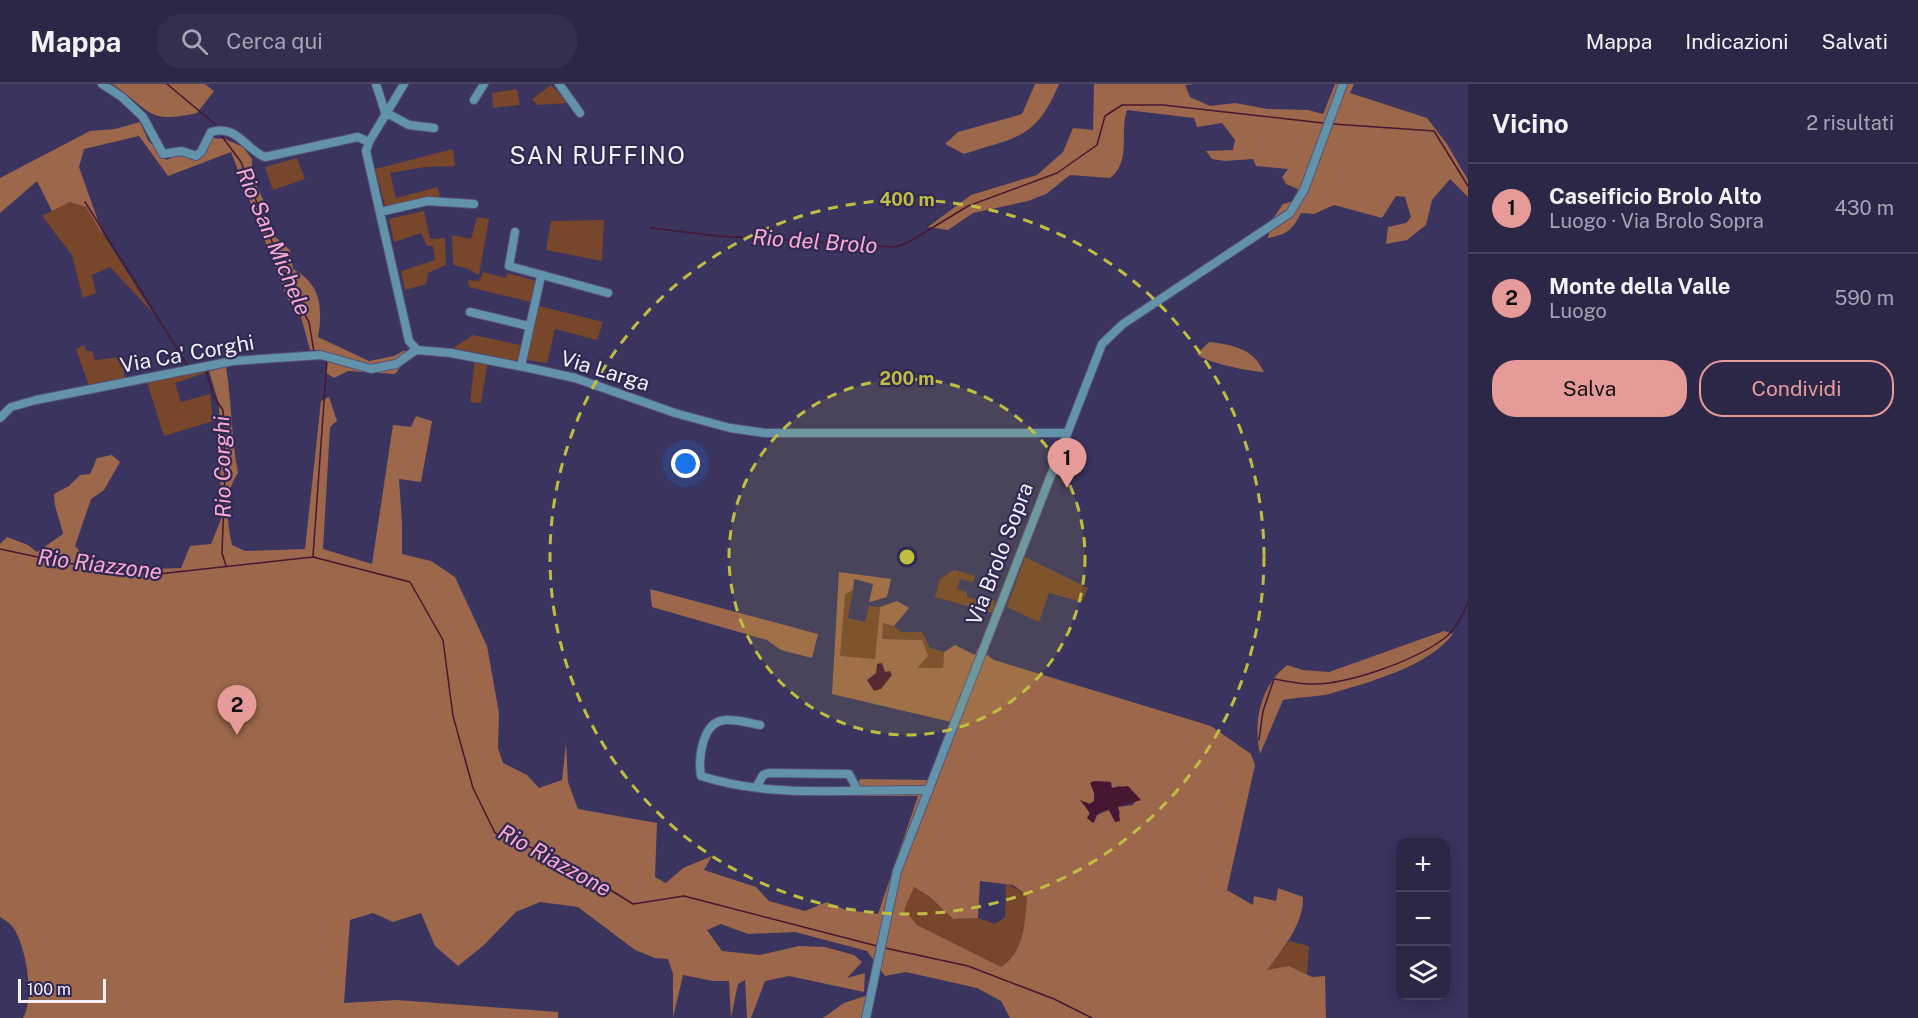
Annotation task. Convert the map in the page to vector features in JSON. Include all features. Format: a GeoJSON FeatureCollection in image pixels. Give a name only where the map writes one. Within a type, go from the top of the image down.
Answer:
{"type":"FeatureCollection","features":[{"type":"Feature","properties":{"kind":"street"},"geometry":{"type":"LineString","coordinates":[[102,84],[122,97],[143,117],[163,154],[182,151],[196,156],[201,152],[211,132],[220,129],[241,138],[257,154],[265,157],[358,137],[369,142]]}},
{"type":"Feature","properties":{"kind":"street"},"geometry":{"type":"LineString","coordinates":[[376,84],[382,108],[388,114],[409,125],[434,128]]}},
{"type":"Feature","properties":{"kind":"street"},"geometry":{"type":"LineString","coordinates":[[404,84],[388,114],[369,142],[367,159],[409,341],[416,350]]}},
{"type":"Feature","properties":{"kind":"street"},"geometry":{"type":"LineString","coordinates":[[474,100],[484,84]]}},
{"type":"Feature","properties":{"kind":"street"},"geometry":{"type":"LineString","coordinates":[[559,84],[580,113]]}},
{"type":"Feature","properties":{"kind":"street","name":"Via Brolo Sopra"},"geometry":{"type":"LineString","coordinates":[[866,1018],[882,933],[897,871],[1098,352],[1107,337],[1290,213],[1304,190],[1343,84]]}},
{"type":"Feature","properties":{"kind":"street"},"geometry":{"type":"LineString","coordinates":[[380,212],[428,201],[474,204]]}},
{"type":"Feature","properties":{"kind":"street"},"geometry":{"type":"LineString","coordinates":[[515,232],[508,266],[608,293]]}},
{"type":"Feature","properties":{"kind":"street"},"geometry":{"type":"LineString","coordinates":[[520,366],[541,276]]}},
{"type":"Feature","properties":{"kind":"street"},"geometry":{"type":"LineString","coordinates":[[470,312],[529,326]]}},
{"type":"Feature","properties":{"kind":"street","name":"Via Larga"},"geometry":{"type":"LineString","coordinates":[[416,350],[426,353],[451,353],[575,378],[675,413],[730,428],[765,433],[1066,433]]}},
{"type":"Feature","properties":{"kind":"street","name":"Via Ca' Corghi"},"geometry":{"type":"LineString","coordinates":[[0,418],[11,407],[36,400],[232,361],[321,355],[372,369],[396,364],[416,350]]}},
{"type":"Feature","properties":{"kind":"street"},"geometry":{"type":"LineString","coordinates":[[760,725],[724,720],[715,723],[703,740],[699,767],[701,776],[720,782],[786,792],[929,790]]}},
{"type":"Feature","properties":{"kind":"street"},"geometry":{"type":"LineString","coordinates":[[757,786],[763,775],[769,773],[849,774],[858,791]]}},
{"type":"Feature","properties":{"kind":"shaded area"},"geometry":{"type":"Polygon","coordinates":[[[112,84],[205,84],[214,91],[197,113],[167,117],[150,112],[112,84]]]}},
{"type":"Feature","properties":{"kind":"shaded area"},"geometry":{"type":"Polygon","coordinates":[[[1035,84],[1059,84],[1042,116],[1023,133],[998,144],[964,154],[945,144],[958,132],[1022,114],[1035,84]]]}},
{"type":"Feature","properties":{"kind":"shaded area"},"geometry":{"type":"Polygon","coordinates":[[[1094,84],[1195,84],[1185,85],[1190,97],[1210,106],[1235,103],[1268,109],[1308,110],[1323,114],[1335,84],[1354,84],[1350,93],[1427,118],[1447,144],[1468,180],[1468,197],[1450,179],[1432,200],[1426,225],[1407,240],[1386,244],[1388,227],[1406,223],[1411,217],[1405,197],[1396,196],[1382,218],[1334,205],[1314,214],[1301,213],[1289,230],[1268,238],[1272,220],[1283,204],[1294,201],[1298,189],[1286,184],[1282,177],[1288,169],[1256,166],[1253,159],[1225,161],[1212,159],[1206,151],[1233,150],[1235,140],[1222,123],[1197,127],[1194,118],[1127,110],[1121,164],[1110,178],[1070,175],[1046,194],[1028,201],[973,213],[948,230],[928,227],[971,195],[1037,175],[1063,152],[1073,128],[1093,130],[1094,84]]]}},
{"type":"Feature","properties":{"kind":"shaded area"},"geometry":{"type":"Polygon","coordinates":[[[551,85],[569,103],[537,105],[532,99],[551,85]]]}},
{"type":"Feature","properties":{"kind":"shaded area"},"geometry":{"type":"Polygon","coordinates":[[[517,89],[520,105],[493,108],[492,93],[517,89]]]}},
{"type":"Feature","properties":{"kind":"shaded area"},"geometry":{"type":"Polygon","coordinates":[[[140,122],[148,140],[166,160],[181,154],[195,159],[207,151],[212,138],[225,139],[243,147],[252,159],[252,177],[263,199],[273,235],[290,250],[293,269],[315,289],[320,307],[318,337],[369,361],[394,356],[405,350],[403,364],[395,374],[348,371],[334,378],[326,373],[327,362],[320,350],[310,350],[300,313],[287,298],[231,152],[168,176],[139,136],[84,149],[79,167],[103,235],[86,207],[70,202],[52,211],[37,181],[0,213],[0,178],[90,131],[115,129],[140,122]]]}},
{"type":"Feature","properties":{"kind":"shaded area"},"geometry":{"type":"Polygon","coordinates":[[[453,149],[455,166],[425,167],[390,173],[396,198],[438,187],[440,197],[429,197],[386,209],[375,169],[453,149]]]}},
{"type":"Feature","properties":{"kind":"shaded area"},"geometry":{"type":"Polygon","coordinates":[[[297,158],[305,179],[273,190],[265,167],[297,158]]]}},
{"type":"Feature","properties":{"kind":"shaded area"},"geometry":{"type":"Polygon","coordinates":[[[70,202],[86,207],[153,313],[110,267],[92,275],[96,293],[83,298],[72,255],[42,216],[70,202]]]}},
{"type":"Feature","properties":{"kind":"shaded area"},"geometry":{"type":"Polygon","coordinates":[[[424,211],[430,239],[445,238],[446,265],[428,273],[426,284],[405,290],[401,271],[435,260],[433,246],[427,246],[421,233],[394,242],[389,219],[424,211]]]}},
{"type":"Feature","properties":{"kind":"shaded area"},"geometry":{"type":"Polygon","coordinates":[[[477,217],[489,219],[479,275],[466,268],[453,265],[452,235],[471,239],[477,217]]]}},
{"type":"Feature","properties":{"kind":"shaded area"},"geometry":{"type":"Polygon","coordinates":[[[604,220],[602,261],[546,250],[551,221],[604,220]]]}},
{"type":"Feature","properties":{"kind":"shaded area"},"geometry":{"type":"Polygon","coordinates":[[[483,272],[506,278],[507,273],[536,281],[531,302],[469,287],[468,280],[479,281],[483,272]]]}},
{"type":"Feature","properties":{"kind":"shaded area"},"geometry":{"type":"Polygon","coordinates":[[[539,306],[603,322],[597,340],[555,329],[547,363],[527,360],[539,306]]]}},
{"type":"Feature","properties":{"kind":"shaded area"},"geometry":{"type":"Polygon","coordinates":[[[473,335],[520,345],[518,361],[453,348],[473,335]]]}},
{"type":"Feature","properties":{"kind":"shaded area"},"geometry":{"type":"Polygon","coordinates":[[[1209,342],[1241,349],[1254,358],[1264,372],[1218,363],[1201,357],[1197,354],[1209,342]]]}},
{"type":"Feature","properties":{"kind":"shaded area"},"geometry":{"type":"Polygon","coordinates":[[[84,345],[86,351],[92,351],[95,360],[121,357],[125,379],[89,386],[76,349],[84,345]]]}},
{"type":"Feature","properties":{"kind":"shaded area"},"geometry":{"type":"Polygon","coordinates":[[[475,360],[488,361],[481,403],[470,402],[475,360]]]}},
{"type":"Feature","properties":{"kind":"shaded area"},"geometry":{"type":"Polygon","coordinates":[[[226,367],[238,473],[230,490],[228,517],[232,545],[245,551],[305,549],[321,401],[329,397],[337,421],[330,427],[323,549],[372,564],[393,425],[411,427],[416,416],[432,421],[421,482],[399,479],[402,554],[431,561],[455,577],[487,646],[499,713],[498,748],[503,763],[527,775],[539,788],[562,780],[566,743],[568,782],[578,809],[657,823],[655,877],[666,883],[683,868],[712,856],[704,870],[756,887],[769,901],[805,911],[827,902],[846,910],[878,914],[918,796],[852,796],[860,779],[929,780],[951,722],[832,694],[839,572],[891,579],[887,597],[869,602],[873,584],[854,579],[853,590],[845,594],[840,656],[875,659],[880,607],[897,601],[909,608],[894,626],[883,623],[882,639],[922,640],[928,656],[917,668],[943,668],[944,652],[955,645],[975,655],[978,648],[994,660],[1211,726],[1251,754],[1255,765],[1227,890],[1253,905],[1254,896],[1276,901],[1278,888],[1303,897],[1296,927],[1267,970],[1289,966],[1312,977],[1325,976],[1326,1018],[1010,1018],[1001,1001],[977,988],[906,972],[885,976],[867,951],[795,932],[748,934],[721,924],[707,930],[722,951],[760,955],[799,946],[825,947],[854,955],[862,962],[847,978],[865,973],[864,992],[789,976],[765,981],[751,1018],[747,1018],[745,980],[738,984],[731,1018],[729,981],[713,981],[683,975],[673,1018],[673,974],[668,959],[655,958],[635,950],[578,907],[540,902],[516,912],[483,946],[458,966],[435,946],[421,913],[393,922],[373,913],[350,920],[344,1003],[397,1000],[558,1012],[558,1018],[23,1018],[28,998],[25,958],[17,934],[8,922],[0,917],[0,544],[7,537],[28,545],[37,552],[63,534],[54,494],[69,486],[80,475],[90,474],[97,458],[112,455],[120,462],[104,490],[91,499],[75,546],[88,560],[152,569],[181,568],[190,546],[211,544],[221,519],[219,404],[209,371],[226,367]],[[1094,781],[1094,801],[1086,806],[1094,823],[1097,815],[1109,810],[1116,822],[1120,813],[1118,807],[1133,805],[1138,797],[1120,786],[1111,788],[1110,782],[1094,781]],[[980,881],[978,918],[953,919],[930,897],[914,887],[904,910],[917,925],[1001,967],[1015,953],[1019,944],[1024,925],[1027,895],[1013,885],[980,881]]]}},
{"type":"Feature","properties":{"kind":"shaded area"},"geometry":{"type":"Polygon","coordinates":[[[203,369],[205,373],[175,383],[181,402],[210,394],[213,421],[164,436],[147,382],[203,369]]]}},
{"type":"Feature","properties":{"kind":"shaded area"},"geometry":{"type":"Polygon","coordinates":[[[1025,557],[1088,588],[1082,602],[1049,593],[1039,622],[1007,607],[1025,557]]]}},
{"type":"Feature","properties":{"kind":"shaded area"},"geometry":{"type":"Polygon","coordinates":[[[954,570],[975,576],[973,582],[960,579],[957,589],[967,592],[967,597],[985,602],[987,598],[995,601],[993,613],[935,597],[940,579],[954,570]]]}},
{"type":"Feature","properties":{"kind":"shaded area"},"geometry":{"type":"Polygon","coordinates":[[[650,589],[818,634],[812,658],[781,650],[767,640],[652,607],[650,589]]]}},
{"type":"Feature","properties":{"kind":"shaded area"},"geometry":{"type":"Polygon","coordinates":[[[853,590],[848,618],[865,622],[869,606],[880,607],[875,660],[839,656],[845,594],[853,590]]]}},
{"type":"Feature","properties":{"kind":"shaded area"},"geometry":{"type":"Polygon","coordinates":[[[883,623],[894,626],[901,632],[922,632],[930,648],[944,652],[943,668],[917,668],[922,640],[882,639],[883,623]]]}},
{"type":"Feature","properties":{"kind":"shaded area"},"geometry":{"type":"Polygon","coordinates":[[[1444,631],[1453,634],[1429,655],[1397,672],[1329,694],[1283,700],[1260,754],[1257,729],[1261,705],[1270,684],[1287,665],[1303,670],[1329,672],[1444,631]]]}},
{"type":"Feature","properties":{"kind":"shaded area"},"geometry":{"type":"Polygon","coordinates":[[[882,663],[885,672],[890,671],[892,675],[881,689],[874,691],[867,680],[876,673],[877,664],[882,663]]]}},
{"type":"Feature","properties":{"kind":"shaded area"},"geometry":{"type":"Polygon","coordinates":[[[1094,781],[1111,782],[1112,788],[1128,786],[1141,800],[1118,807],[1120,821],[1115,822],[1109,810],[1106,810],[1098,814],[1093,823],[1087,818],[1090,813],[1080,800],[1090,804],[1094,801],[1095,795],[1090,783],[1094,781]]]}},
{"type":"Feature","properties":{"kind":"shaded area"},"geometry":{"type":"Polygon","coordinates":[[[1006,883],[1027,895],[1024,925],[1019,944],[1015,953],[1001,967],[917,925],[903,911],[913,887],[930,897],[953,919],[978,918],[995,924],[1005,917],[1006,883]]]}},
{"type":"Feature","properties":{"kind":"shaded area"},"geometry":{"type":"Polygon","coordinates":[[[1289,941],[1309,946],[1307,975],[1289,966],[1266,971],[1289,941]]]}},
{"type":"Feature","properties":{"kind":"shaded area"},"geometry":{"type":"Polygon","coordinates":[[[868,995],[864,1018],[823,1018],[844,1003],[868,995]]]}},
{"type":"Feature","properties":{"kind":"waterway","name":"Rio San Michele"},"geometry":{"type":"LineString","coordinates":[[167,84],[216,125]]}},
{"type":"Feature","properties":{"kind":"waterway","name":"Rio del Brolo"},"geometry":{"type":"LineString","coordinates":[[651,228],[718,236],[895,247],[909,242],[968,206],[1057,173],[1097,145],[1105,116],[1122,105],[1163,105],[1323,123]]}},
{"type":"Feature","properties":{"kind":"waterway","name":"Rio del Brolo"},"geometry":{"type":"LineString","coordinates":[[1333,124],[1434,131],[1468,186]]}},
{"type":"Feature","properties":{"kind":"waterway","name":"Rio San Michele"},"geometry":{"type":"LineString","coordinates":[[221,135],[241,162],[292,293],[309,322],[314,352]]}},
{"type":"Feature","properties":{"kind":"waterway","name":"Rio Corghi"},"geometry":{"type":"LineString","coordinates":[[85,202],[188,366]]}},
{"type":"Feature","properties":{"kind":"waterway","name":"Rio San Michele"},"geometry":{"type":"LineString","coordinates":[[313,556],[327,360]]}},
{"type":"Feature","properties":{"kind":"waterway","name":"Rio Corghi"},"geometry":{"type":"LineString","coordinates":[[206,370],[214,397],[223,410],[225,474],[222,553],[226,566]]}},
{"type":"Feature","properties":{"kind":"waterway","name":"Rio Riazzone"},"geometry":{"type":"LineString","coordinates":[[0,549],[66,563],[158,574],[313,557],[410,582],[443,640],[453,716],[473,788],[495,833],[562,860],[633,904],[684,896],[877,946]]}},
{"type":"Feature","properties":{"kind":"waterway"},"geometry":{"type":"LineString","coordinates":[[1259,740],[1263,711],[1274,679],[1302,684],[1326,683],[1361,676],[1397,663],[1430,648],[1446,637],[1458,623],[1468,602]]}},
{"type":"Feature","properties":{"kind":"waterway","name":"Rio Riazzone"},"geometry":{"type":"LineString","coordinates":[[885,948],[968,966],[1054,999],[1092,1018]]}},
{"type":"Feature","properties":{"kind":"place","name":"Caseificio Brolo Alto"},"geometry":{"type":"Point","coordinates":[1067,488]}},
{"type":"Feature","properties":{"kind":"place","name":"Monte della Valle"},"geometry":{"type":"Point","coordinates":[237,735]}},
{"type":"Feature","properties":{"kind":"district","name":"SAN RUFFINO"},"geometry":{"type":"Point","coordinates":[598,156]}}]}
